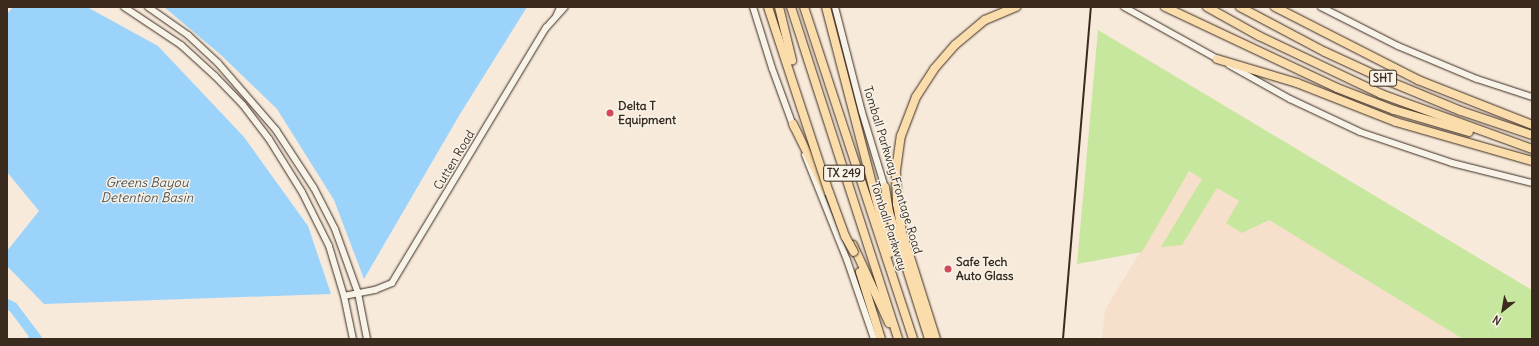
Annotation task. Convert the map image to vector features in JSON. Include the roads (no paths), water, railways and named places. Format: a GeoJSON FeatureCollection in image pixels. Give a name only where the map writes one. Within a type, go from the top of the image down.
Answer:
{"type":"FeatureCollection","features":[{"type":"Feature","properties":{"kind":"highway"},"geometry":{"type":"LineString","coordinates":[[768,7],[829,192],[845,236],[854,252]]}},
{"type":"Feature","properties":{"kind":"highway"},"geometry":{"type":"LineString","coordinates":[[779,7],[788,49],[881,339]]}},
{"type":"Feature","properties":{"kind":"highway","name":"TX 249"},"geometry":{"type":"LineString","coordinates":[[791,7],[897,337]]}},
{"type":"Feature","properties":{"kind":"highway","name":"Tomball Parkway"},"geometry":{"type":"LineString","coordinates":[[804,7],[912,336]]}},
{"type":"Feature","properties":{"kind":"highway"},"geometry":{"type":"LineString","coordinates":[[826,7],[912,336]]}},
{"type":"Feature","properties":{"kind":"highway"},"geometry":{"type":"LineString","coordinates":[[935,339],[902,232],[897,204],[896,170],[901,136],[916,96],[934,69],[955,45],[985,20],[1016,7]]}},
{"type":"Feature","properties":{"kind":"highway"},"geometry":{"type":"LineString","coordinates":[[1165,7],[1337,88],[1394,110],[1454,129],[1488,135]]}},
{"type":"Feature","properties":{"kind":"highway","name":"SHT"},"geometry":{"type":"LineString","coordinates":[[1207,7],[1259,36],[1381,94],[1488,135],[1532,149]]}},
{"type":"Feature","properties":{"kind":"highway","name":"SHT"},"geometry":{"type":"LineString","coordinates":[[1240,7],[1325,52],[1386,80],[1460,111],[1532,135]]}},
{"type":"Feature","properties":{"kind":"highway"},"geometry":{"type":"LineString","coordinates":[[1275,7],[1418,80],[1532,125]]}},
{"type":"Feature","properties":{"kind":"highway"},"geometry":{"type":"LineString","coordinates":[[1285,7],[1468,100]]}},
{"type":"Feature","properties":{"kind":"highway"},"geometry":{"type":"LineString","coordinates":[[1217,59],[1297,83],[1396,122],[1532,161]]}},
{"type":"Feature","properties":{"kind":"highway"},"geometry":{"type":"LineString","coordinates":[[793,124],[862,263],[881,309],[897,337]]}},
{"type":"Feature","properties":{"kind":"highway"},"geometry":{"type":"LineString","coordinates":[[885,187],[889,212],[929,339]]}},
{"type":"Feature","properties":{"kind":"main road"},"geometry":{"type":"LineString","coordinates":[[124,7],[181,45],[215,76],[243,105],[269,139],[302,192],[318,223],[344,296],[353,339]]}},
{"type":"Feature","properties":{"kind":"main road"},"geometry":{"type":"LineString","coordinates":[[148,7],[188,35],[218,63],[276,130],[327,212],[358,293],[367,339]]}},
{"type":"Feature","properties":{"kind":"main road"},"geometry":{"type":"LineString","coordinates":[[753,7],[793,124],[847,260],[874,339]]}},
{"type":"Feature","properties":{"kind":"main road","name":"Tomball Parkway Frontage Road"},"geometry":{"type":"LineString","coordinates":[[835,7],[885,187],[935,339]]}},
{"type":"Feature","properties":{"kind":"main road"},"geometry":{"type":"LineString","coordinates":[[1124,7],[1290,100],[1360,132],[1452,163],[1532,183]]}},
{"type":"Feature","properties":{"kind":"main road"},"geometry":{"type":"LineString","coordinates":[[1321,7],[1398,46],[1477,79],[1532,97]]}},
{"type":"Feature","properties":{"kind":"street","name":"Cutten Road"},"geometry":{"type":"LineString","coordinates":[[554,18],[559,7]]}},
{"type":"Feature","properties":{"kind":"street","name":"Cutten Road"},"geometry":{"type":"LineString","coordinates":[[344,296],[375,290],[392,283],[546,28],[565,7]]}},
{"type":"Feature","properties":{"kind":"water","name":"Greens Bayou Detention Basin"},"geometry":{"type":"Polygon","coordinates":[[[13,7],[87,7],[158,46],[244,137],[308,226],[331,294],[44,304],[7,266],[7,251],[39,211],[7,172],[7,14],[13,7]]]}},
{"type":"Feature","properties":{"kind":"water"},"geometry":{"type":"Polygon","coordinates":[[[164,7],[527,7],[460,114],[364,279],[334,200],[277,109],[221,55],[164,7]]]}},
{"type":"Feature","properties":{"kind":"waterway"},"geometry":{"type":"LineString","coordinates":[[7,304],[13,307],[37,339]]}},
{"type":"Feature","properties":{"kind":"waterway"},"geometry":{"type":"LineString","coordinates":[[28,339],[33,334]]}},
{"type":"Feature","properties":{"kind":"railway"},"geometry":{"type":"LineString","coordinates":[[1063,339],[1091,7]]}},
{"type":"Feature","properties":{"kind":"place","name":"Delta T Equipment"},"geometry":{"type":"Point","coordinates":[610,113]}},
{"type":"Feature","properties":{"kind":"place","name":"Safe Tech Auto Glass"},"geometry":{"type":"Point","coordinates":[948,269]}}]}
